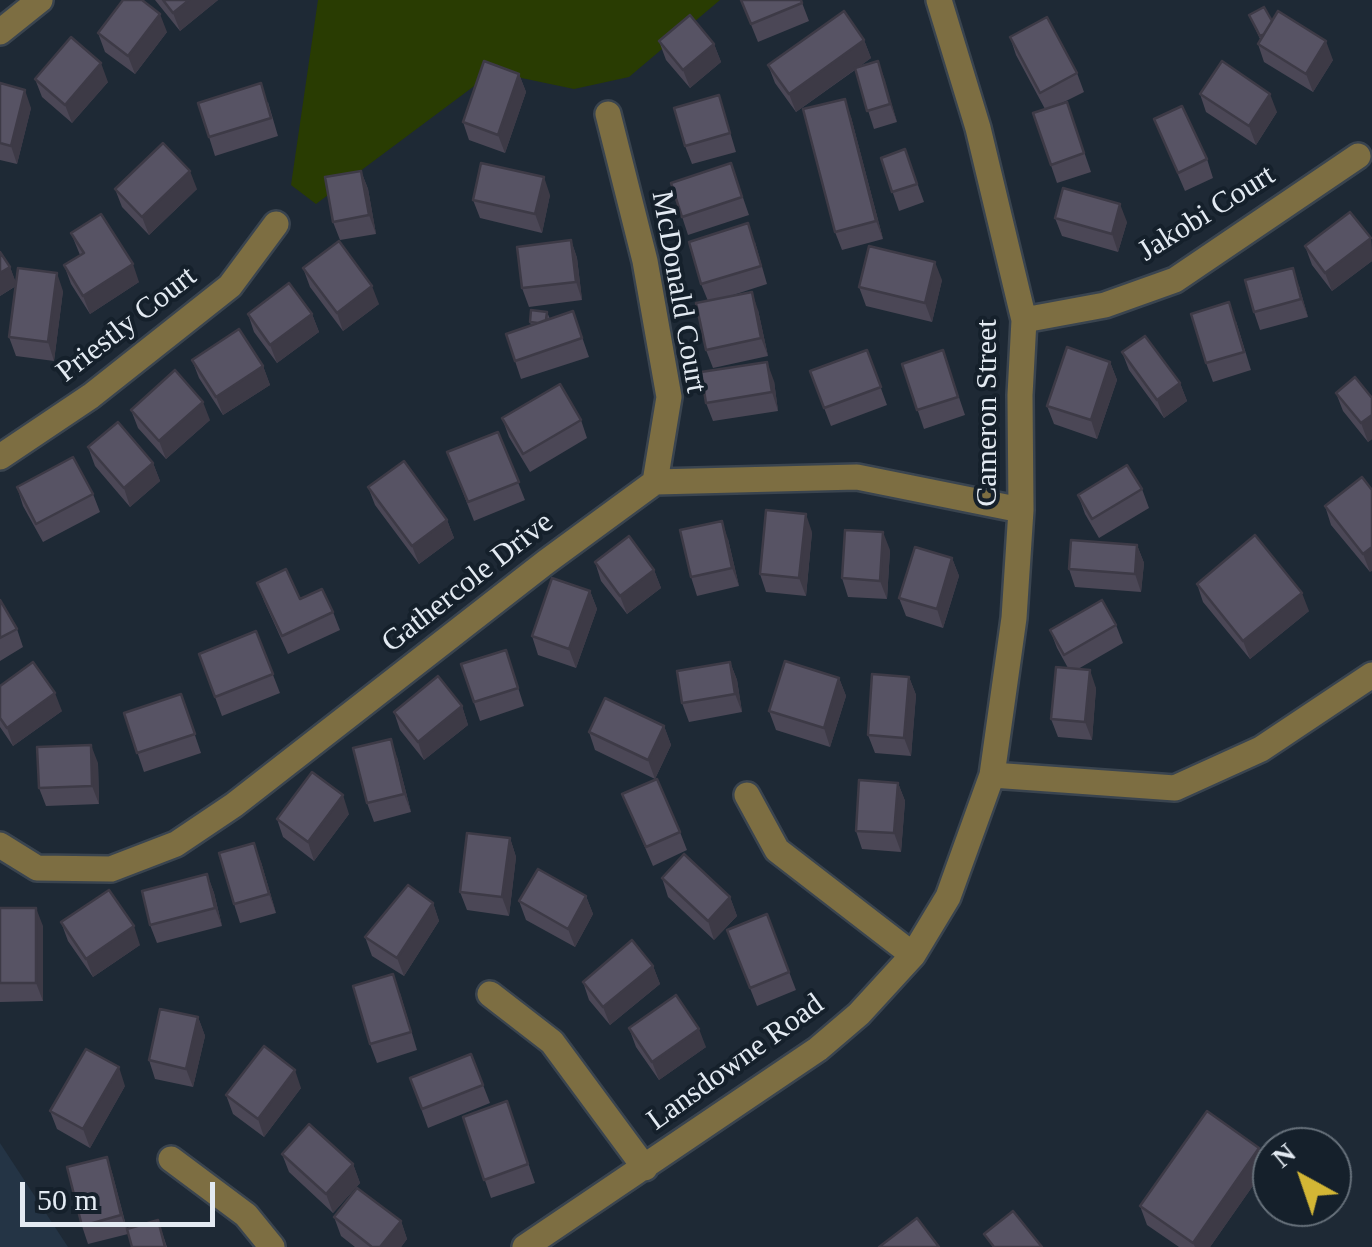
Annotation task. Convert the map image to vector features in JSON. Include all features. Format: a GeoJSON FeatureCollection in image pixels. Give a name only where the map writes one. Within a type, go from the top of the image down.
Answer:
{"type":"FeatureCollection","features":[{"type":"Feature","properties":{"kind":"street"},"geometry":{"type":"LineString","coordinates":[[0,32],[40,0]]}},
{"type":"Feature","properties":{"kind":"street","name":"Cameron Street"},"geometry":{"type":"LineString","coordinates":[[939,0],[978,128],[1024,320],[1021,510],[1014,618],[992,775]]}},
{"type":"Feature","properties":{"kind":"street","name":"McDonald Court"},"geometry":{"type":"LineString","coordinates":[[608,114],[645,261],[669,398],[655,482]]}},
{"type":"Feature","properties":{"kind":"street","name":"Jakobi Court"},"geometry":{"type":"LineString","coordinates":[[1024,320],[1105,306],[1175,280],[1358,156]]}},
{"type":"Feature","properties":{"kind":"street","name":"Priestly Court"},"geometry":{"type":"LineString","coordinates":[[0,457],[92,396],[230,286],[276,224]]}},
{"type":"Feature","properties":{"kind":"street"},"geometry":{"type":"LineString","coordinates":[[655,482],[857,477],[1021,510]]}},
{"type":"Feature","properties":{"kind":"street","name":"Gathercole Drive"},"geometry":{"type":"LineString","coordinates":[[0,845],[37,868],[111,869],[176,844],[234,805],[655,482]]}},
{"type":"Feature","properties":{"kind":"street"},"geometry":{"type":"LineString","coordinates":[[992,775],[1174,788],[1261,748],[1372,674]]}},
{"type":"Feature","properties":{"kind":"street","name":"Lansdowne Road"},"geometry":{"type":"LineString","coordinates":[[525,1247],[818,1049],[859,1014],[912,955],[948,897],[992,775]]}},
{"type":"Feature","properties":{"kind":"street"},"geometry":{"type":"LineString","coordinates":[[747,795],[777,850],[912,955]]}},
{"type":"Feature","properties":{"kind":"street"},"geometry":{"type":"LineString","coordinates":[[490,994],[552,1042],[645,1168]]}},
{"type":"Feature","properties":{"kind":"street"},"geometry":{"type":"LineString","coordinates":[[170,1159],[246,1214],[272,1247]]}},
{"type":"Feature","properties":{"kind":"shaded area"},"geometry":{"type":"Polygon","coordinates":[[[0,1143],[68,1247],[0,1247],[0,1143]]]}},
{"type":"Feature","properties":{"kind":"green space"},"geometry":{"type":"Polygon","coordinates":[[[318,0],[720,0],[629,77],[574,89],[493,72],[316,204],[291,185],[318,0]]]}},
{"type":"Feature","properties":{"kind":"building"},"geometry":{"type":"Polygon","coordinates":[[[123,0],[142,0],[160,14],[128,56],[98,33],[123,0]]]}},
{"type":"Feature","properties":{"kind":"building"},"geometry":{"type":"Polygon","coordinates":[[[163,0],[189,0],[173,13],[163,0]]]}},
{"type":"Feature","properties":{"kind":"building"},"geometry":{"type":"Polygon","coordinates":[[[741,0],[801,0],[802,3],[751,24],[741,0]]]}},
{"type":"Feature","properties":{"kind":"building"},"geometry":{"type":"Polygon","coordinates":[[[1264,7],[1272,21],[1260,36],[1249,15],[1264,7]]]}},
{"type":"Feature","properties":{"kind":"building"},"geometry":{"type":"Polygon","coordinates":[[[844,11],[864,40],[789,94],[768,65],[844,11]]]}},
{"type":"Feature","properties":{"kind":"building"},"geometry":{"type":"Polygon","coordinates":[[[1278,11],[1326,41],[1306,74],[1258,44],[1278,11]]]}},
{"type":"Feature","properties":{"kind":"building"},"geometry":{"type":"Polygon","coordinates":[[[690,15],[714,44],[683,70],[659,41],[690,15]]]}},
{"type":"Feature","properties":{"kind":"building"},"geometry":{"type":"Polygon","coordinates":[[[1047,17],[1077,73],[1040,93],[1010,37],[1047,17]]]}},
{"type":"Feature","properties":{"kind":"building"},"geometry":{"type":"Polygon","coordinates":[[[71,37],[101,63],[65,105],[35,79],[71,37]]]}},
{"type":"Feature","properties":{"kind":"building"},"geometry":{"type":"Polygon","coordinates":[[[484,61],[519,74],[498,135],[463,122],[484,61]]]}},
{"type":"Feature","properties":{"kind":"building"},"geometry":{"type":"Polygon","coordinates":[[[878,61],[890,104],[867,111],[855,68],[878,61]]]}},
{"type":"Feature","properties":{"kind":"building"},"geometry":{"type":"Polygon","coordinates":[[[1222,61],[1270,94],[1249,126],[1200,94],[1222,61]]]}},
{"type":"Feature","properties":{"kind":"building"},"geometry":{"type":"Polygon","coordinates":[[[0,83],[25,90],[11,146],[0,143],[0,83]]]}},
{"type":"Feature","properties":{"kind":"building"},"geometry":{"type":"Polygon","coordinates":[[[261,83],[271,118],[209,137],[198,103],[261,83]]]}},
{"type":"Feature","properties":{"kind":"building"},"geometry":{"type":"Polygon","coordinates":[[[719,95],[730,133],[685,146],[674,108],[719,95]]]}},
{"type":"Feature","properties":{"kind":"building"},"geometry":{"type":"Polygon","coordinates":[[[845,99],[876,221],[835,232],[803,109],[845,99]]]}},
{"type":"Feature","properties":{"kind":"building"},"geometry":{"type":"Polygon","coordinates":[[[1067,102],[1084,153],[1051,165],[1033,113],[1067,102]]]}},
{"type":"Feature","properties":{"kind":"building"},"geometry":{"type":"Polygon","coordinates":[[[1182,106],[1207,159],[1178,173],[1154,119],[1182,106]]]}},
{"type":"Feature","properties":{"kind":"building"},"geometry":{"type":"Polygon","coordinates":[[[163,143],[190,171],[142,217],[115,189],[163,143]]]}},
{"type":"Feature","properties":{"kind":"building"},"geometry":{"type":"Polygon","coordinates":[[[905,149],[917,184],[892,192],[881,158],[905,149]]]}},
{"type":"Feature","properties":{"kind":"building"},"geometry":{"type":"Polygon","coordinates":[[[481,163],[544,177],[535,214],[473,200],[481,163]]]}},
{"type":"Feature","properties":{"kind":"building"},"geometry":{"type":"Polygon","coordinates":[[[731,163],[742,197],[682,217],[671,183],[731,163]]]}},
{"type":"Feature","properties":{"kind":"building"},"geometry":{"type":"Polygon","coordinates":[[[361,171],[369,215],[333,222],[325,177],[361,171]]]}},
{"type":"Feature","properties":{"kind":"building"},"geometry":{"type":"Polygon","coordinates":[[[1063,188],[1120,204],[1112,234],[1055,218],[1063,188]]]}},
{"type":"Feature","properties":{"kind":"building"},"geometry":{"type":"Polygon","coordinates":[[[1350,212],[1371,238],[1325,273],[1305,246],[1350,212]]]}},
{"type":"Feature","properties":{"kind":"building"},"geometry":{"type":"Polygon","coordinates":[[[101,214],[133,264],[83,296],[64,265],[84,253],[71,233],[101,214]]]}},
{"type":"Feature","properties":{"kind":"building"},"geometry":{"type":"Polygon","coordinates":[[[748,223],[761,266],[701,284],[689,242],[748,223]]]}},
{"type":"Feature","properties":{"kind":"building"},"geometry":{"type":"Polygon","coordinates":[[[571,240],[576,282],[522,288],[517,247],[571,240]]]}},
{"type":"Feature","properties":{"kind":"building"},"geometry":{"type":"Polygon","coordinates":[[[339,241],[372,286],[337,313],[303,268],[339,241]]]}},
{"type":"Feature","properties":{"kind":"building"},"geometry":{"type":"Polygon","coordinates":[[[869,246],[935,262],[925,303],[859,287],[869,246]]]}},
{"type":"Feature","properties":{"kind":"building"},"geometry":{"type":"Polygon","coordinates":[[[0,252],[10,267],[0,273],[0,252]]]}},
{"type":"Feature","properties":{"kind":"building"},"geometry":{"type":"Polygon","coordinates":[[[18,268],[57,273],[48,342],[9,337],[18,268]]]}},
{"type":"Feature","properties":{"kind":"building"},"geometry":{"type":"Polygon","coordinates":[[[1293,268],[1301,299],[1254,312],[1245,280],[1293,268]]]}},
{"type":"Feature","properties":{"kind":"building"},"geometry":{"type":"Polygon","coordinates":[[[289,283],[312,314],[270,345],[248,314],[289,283]]]}},
{"type":"Feature","properties":{"kind":"building"},"geometry":{"type":"Polygon","coordinates":[[[752,292],[761,338],[706,350],[696,303],[752,292]]]}},
{"type":"Feature","properties":{"kind":"building"},"geometry":{"type":"Polygon","coordinates":[[[1229,302],[1244,352],[1206,363],[1191,314],[1229,302]]]}},
{"type":"Feature","properties":{"kind":"building"},"geometry":{"type":"Polygon","coordinates":[[[531,310],[547,312],[546,320],[530,322],[531,310]]]}},
{"type":"Feature","properties":{"kind":"building"},"geometry":{"type":"Polygon","coordinates":[[[573,311],[582,338],[515,361],[506,334],[573,311]]]}},
{"type":"Feature","properties":{"kind":"building"},"geometry":{"type":"Polygon","coordinates":[[[239,329],[263,366],[216,397],[192,360],[239,329]]]}},
{"type":"Feature","properties":{"kind":"building"},"geometry":{"type":"Polygon","coordinates":[[[1145,336],[1180,383],[1157,400],[1122,352],[1145,336]]]}},
{"type":"Feature","properties":{"kind":"building"},"geometry":{"type":"Polygon","coordinates":[[[1067,347],[1110,362],[1091,420],[1047,406],[1067,347]]]}},
{"type":"Feature","properties":{"kind":"building"},"geometry":{"type":"Polygon","coordinates":[[[867,350],[881,387],[824,408],[810,371],[867,350]]]}},
{"type":"Feature","properties":{"kind":"building"},"geometry":{"type":"Polygon","coordinates":[[[943,350],[958,397],[917,410],[902,364],[943,350]]]}},
{"type":"Feature","properties":{"kind":"building"},"geometry":{"type":"Polygon","coordinates":[[[767,362],[772,392],[706,403],[701,372],[767,362]]]}},
{"type":"Feature","properties":{"kind":"building"},"geometry":{"type":"Polygon","coordinates":[[[175,370],[203,402],[159,441],[131,410],[175,370]]]}},
{"type":"Feature","properties":{"kind":"building"},"geometry":{"type":"Polygon","coordinates":[[[1355,377],[1372,398],[1372,415],[1361,423],[1336,393],[1355,377]]]}},
{"type":"Feature","properties":{"kind":"building"},"geometry":{"type":"Polygon","coordinates":[[[560,384],[581,420],[523,454],[502,418],[560,384]]]}},
{"type":"Feature","properties":{"kind":"building"},"geometry":{"type":"Polygon","coordinates":[[[118,422],[153,463],[124,488],[88,447],[118,422]]]}},
{"type":"Feature","properties":{"kind":"building"},"geometry":{"type":"Polygon","coordinates":[[[498,432],[519,482],[468,502],[447,452],[498,432]]]}},
{"type":"Feature","properties":{"kind":"building"},"geometry":{"type":"Polygon","coordinates":[[[73,457],[93,494],[36,524],[17,487],[73,457]]]}},
{"type":"Feature","properties":{"kind":"building"},"geometry":{"type":"Polygon","coordinates":[[[404,461],[447,520],[412,546],[368,487],[404,461]]]}},
{"type":"Feature","properties":{"kind":"building"},"geometry":{"type":"Polygon","coordinates":[[[1127,465],[1142,489],[1092,519],[1078,495],[1127,465]]]}},
{"type":"Feature","properties":{"kind":"building"},"geometry":{"type":"Polygon","coordinates":[[[1362,477],[1372,490],[1372,547],[1363,554],[1325,506],[1362,477]]]}},
{"type":"Feature","properties":{"kind":"building"},"geometry":{"type":"Polygon","coordinates":[[[766,510],[806,514],[799,578],[760,574],[766,510]]]}},
{"type":"Feature","properties":{"kind":"building"},"geometry":{"type":"Polygon","coordinates":[[[722,521],[732,568],[691,577],[680,530],[722,521]]]}},
{"type":"Feature","properties":{"kind":"building"},"geometry":{"type":"Polygon","coordinates":[[[845,530],[883,532],[880,581],[842,578],[845,530]]]}},
{"type":"Feature","properties":{"kind":"building"},"geometry":{"type":"Polygon","coordinates":[[[1255,535],[1302,593],[1243,641],[1197,584],[1255,535]]]}},
{"type":"Feature","properties":{"kind":"building"},"geometry":{"type":"Polygon","coordinates":[[[629,536],[654,570],[620,596],[595,562],[629,536]]]}},
{"type":"Feature","properties":{"kind":"building"},"geometry":{"type":"Polygon","coordinates":[[[1071,540],[1137,545],[1135,574],[1069,569],[1071,540]]]}},
{"type":"Feature","properties":{"kind":"building"},"geometry":{"type":"Polygon","coordinates":[[[915,547],[952,558],[937,609],[899,598],[915,547]]]}},
{"type":"Feature","properties":{"kind":"building"},"geometry":{"type":"Polygon","coordinates":[[[286,569],[300,599],[322,589],[333,612],[282,636],[257,583],[286,569]]]}},
{"type":"Feature","properties":{"kind":"building"},"geometry":{"type":"Polygon","coordinates":[[[552,578],[590,591],[569,649],[532,636],[552,578]]]}},
{"type":"Feature","properties":{"kind":"building"},"geometry":{"type":"Polygon","coordinates":[[[0,600],[17,629],[0,638],[0,600]]]}},
{"type":"Feature","properties":{"kind":"building"},"geometry":{"type":"Polygon","coordinates":[[[1102,600],[1116,625],[1064,655],[1050,630],[1102,600]]]}},
{"type":"Feature","properties":{"kind":"building"},"geometry":{"type":"Polygon","coordinates":[[[256,631],[273,674],[215,697],[199,654],[256,631]]]}},
{"type":"Feature","properties":{"kind":"building"},"geometry":{"type":"Polygon","coordinates":[[[506,650],[518,688],[474,702],[461,664],[506,650]]]}},
{"type":"Feature","properties":{"kind":"building"},"geometry":{"type":"Polygon","coordinates":[[[785,661],[839,678],[824,728],[769,711],[785,661]]]}},
{"type":"Feature","properties":{"kind":"building"},"geometry":{"type":"Polygon","coordinates":[[[33,662],[55,693],[7,728],[0,718],[0,686],[33,662]]]}},
{"type":"Feature","properties":{"kind":"building"},"geometry":{"type":"Polygon","coordinates":[[[730,662],[735,694],[682,703],[677,671],[730,662]]]}},
{"type":"Feature","properties":{"kind":"building"},"geometry":{"type":"Polygon","coordinates":[[[1056,667],[1090,670],[1085,722],[1051,719],[1056,667]]]}},
{"type":"Feature","properties":{"kind":"building"},"geometry":{"type":"Polygon","coordinates":[[[872,674],[909,677],[904,738],[868,735],[872,674]]]}},
{"type":"Feature","properties":{"kind":"building"},"geometry":{"type":"Polygon","coordinates":[[[438,676],[462,706],[418,742],[394,712],[438,676]]]}},
{"type":"Feature","properties":{"kind":"building"},"geometry":{"type":"Polygon","coordinates":[[[181,694],[195,734],[137,753],[124,713],[181,694]]]}},
{"type":"Feature","properties":{"kind":"building"},"geometry":{"type":"Polygon","coordinates":[[[605,698],[664,726],[648,760],[589,732],[605,698]]]}},
{"type":"Feature","properties":{"kind":"building"},"geometry":{"type":"Polygon","coordinates":[[[391,739],[404,794],[367,803],[353,748],[391,739]]]}},
{"type":"Feature","properties":{"kind":"building"},"geometry":{"type":"Polygon","coordinates":[[[91,745],[92,786],[39,788],[37,747],[91,745]]]}},
{"type":"Feature","properties":{"kind":"building"},"geometry":{"type":"Polygon","coordinates":[[[312,772],[343,795],[308,842],[277,819],[312,772]]]}},
{"type":"Feature","properties":{"kind":"building"},"geometry":{"type":"Polygon","coordinates":[[[657,779],[680,832],[646,847],[622,794],[657,779]]]}},
{"type":"Feature","properties":{"kind":"building"},"geometry":{"type":"Polygon","coordinates":[[[859,780],[898,783],[894,833],[856,831],[859,780]]]}},
{"type":"Feature","properties":{"kind":"building"},"geometry":{"type":"Polygon","coordinates":[[[467,833],[510,838],[502,897],[460,892],[467,833]]]}},
{"type":"Feature","properties":{"kind":"building"},"geometry":{"type":"Polygon","coordinates":[[[254,843],[269,894],[234,904],[219,853],[254,843]]]}},
{"type":"Feature","properties":{"kind":"building"},"geometry":{"type":"Polygon","coordinates":[[[684,854],[730,897],[708,921],[662,878],[684,854]]]}},
{"type":"Feature","properties":{"kind":"building"},"geometry":{"type":"Polygon","coordinates":[[[538,869],[586,896],[568,929],[519,901],[538,869]]]}},
{"type":"Feature","properties":{"kind":"building"},"geometry":{"type":"Polygon","coordinates":[[[207,874],[215,908],[150,925],[142,891],[207,874]]]}},
{"type":"Feature","properties":{"kind":"building"},"geometry":{"type":"Polygon","coordinates":[[[408,885],[433,903],[397,958],[365,937],[408,885]]]}},
{"type":"Feature","properties":{"kind":"building"},"geometry":{"type":"Polygon","coordinates":[[[109,890],[134,926],[86,959],[61,922],[109,890]]]}},
{"type":"Feature","properties":{"kind":"building"},"geometry":{"type":"Polygon","coordinates":[[[0,908],[36,908],[36,983],[0,983],[0,908]]]}},
{"type":"Feature","properties":{"kind":"building"},"geometry":{"type":"Polygon","coordinates":[[[767,914],[789,972],[750,988],[727,930],[767,914]]]}},
{"type":"Feature","properties":{"kind":"building"},"geometry":{"type":"Polygon","coordinates":[[[632,940],[653,966],[603,1007],[583,982],[632,940]]]}},
{"type":"Feature","properties":{"kind":"building"},"geometry":{"type":"Polygon","coordinates":[[[393,974],[411,1032],[370,1044],[353,986],[393,974]]]}},
{"type":"Feature","properties":{"kind":"building"},"geometry":{"type":"Polygon","coordinates":[[[676,995],[699,1029],[652,1062],[629,1028],[676,995]]]}},
{"type":"Feature","properties":{"kind":"building"},"geometry":{"type":"Polygon","coordinates":[[[160,1009],[198,1017],[186,1069],[149,1060],[160,1009]]]}},
{"type":"Feature","properties":{"kind":"building"},"geometry":{"type":"Polygon","coordinates":[[[264,1046],[295,1070],[258,1119],[226,1095],[264,1046]]]}},
{"type":"Feature","properties":{"kind":"building"},"geometry":{"type":"Polygon","coordinates":[[[86,1049],[119,1067],[83,1129],[50,1111],[86,1049]]]}},
{"type":"Feature","properties":{"kind":"building"},"geometry":{"type":"Polygon","coordinates":[[[471,1054],[483,1085],[422,1109],[410,1078],[471,1054]]]}},
{"type":"Feature","properties":{"kind":"building"},"geometry":{"type":"Polygon","coordinates":[[[507,1101],[528,1164],[484,1180],[463,1117],[507,1101]]]}},
{"type":"Feature","properties":{"kind":"building"},"geometry":{"type":"Polygon","coordinates":[[[1207,1111],[1252,1143],[1252,1158],[1193,1243],[1140,1206],[1207,1111]]]}},
{"type":"Feature","properties":{"kind":"building"},"geometry":{"type":"Polygon","coordinates":[[[309,1124],[353,1164],[326,1194],[282,1154],[309,1124]]]}},
{"type":"Feature","properties":{"kind":"building"},"geometry":{"type":"Polygon","coordinates":[[[107,1157],[121,1215],[82,1226],[67,1167],[107,1157]]]}},
{"type":"Feature","properties":{"kind":"building"},"geometry":{"type":"Polygon","coordinates":[[[357,1188],[401,1221],[380,1247],[372,1247],[334,1217],[357,1188]]]}},
{"type":"Feature","properties":{"kind":"building"},"geometry":{"type":"Polygon","coordinates":[[[1013,1211],[1042,1247],[994,1247],[984,1234],[1013,1211]]]}},
{"type":"Feature","properties":{"kind":"building"},"geometry":{"type":"Polygon","coordinates":[[[917,1218],[939,1247],[879,1247],[917,1218]]]}},
{"type":"Feature","properties":{"kind":"building"},"geometry":{"type":"Polygon","coordinates":[[[158,1220],[165,1247],[132,1247],[127,1229],[158,1220]]]}}]}
